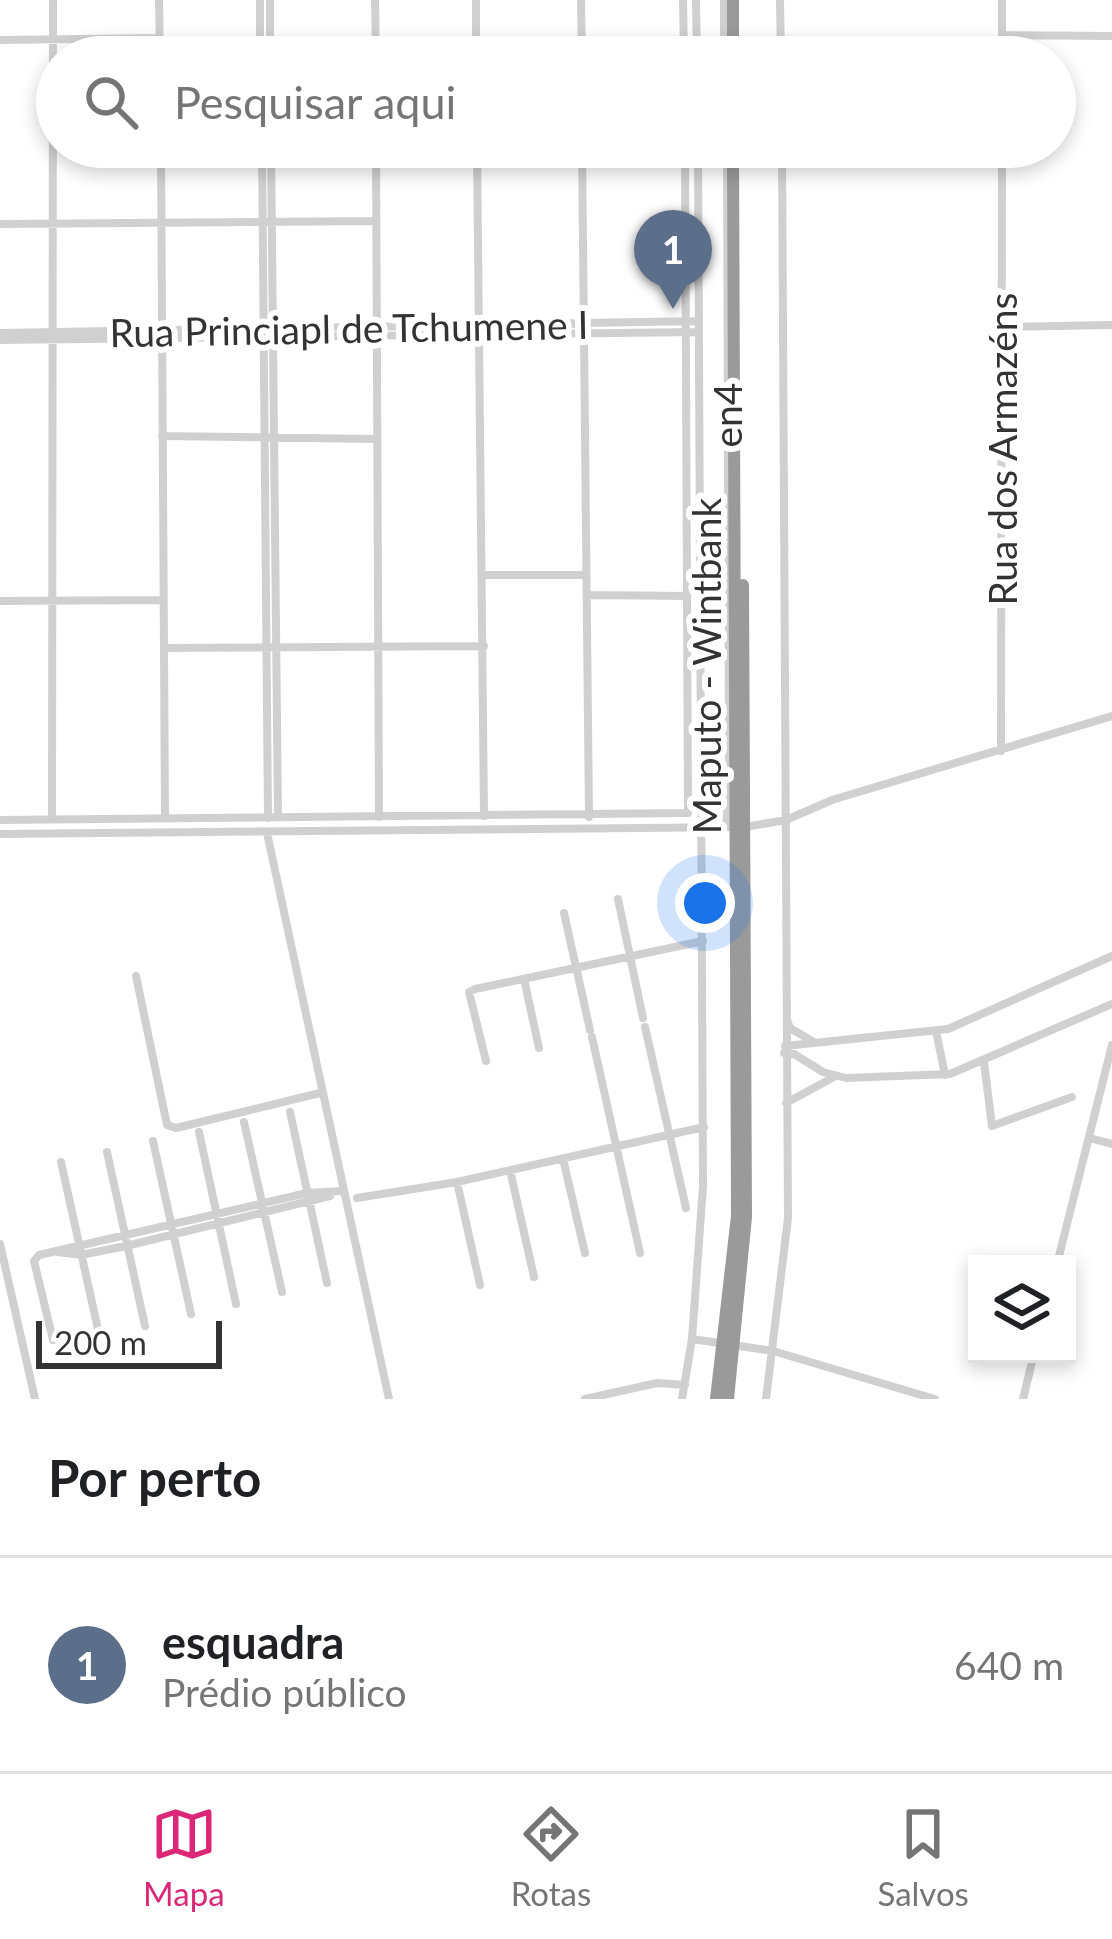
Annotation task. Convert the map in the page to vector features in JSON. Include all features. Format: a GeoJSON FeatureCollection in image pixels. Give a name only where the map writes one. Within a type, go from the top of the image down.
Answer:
{"type":"FeatureCollection","features":[{"type":"Feature","properties":{"kind":"highway"},"geometry":{"type":"LineString","coordinates":[[732,0],[732,36]]}},
{"type":"Feature","properties":{"kind":"highway","name":"Maputo - Wintbank"},"geometry":{"type":"LineString","coordinates":[[716,1399],[729,1345],[746,1216],[736,827],[734,168]]}},
{"type":"Feature","properties":{"kind":"highway","name":"Maputo - Wintbank"},"geometry":{"type":"LineString","coordinates":[[728,1399],[729,1345]]}},
{"type":"Feature","properties":{"kind":"street"},"geometry":{"type":"LineString","coordinates":[[53,0],[54,36]]}},
{"type":"Feature","properties":{"kind":"street"},"geometry":{"type":"LineString","coordinates":[[159,0],[160,36]]}},
{"type":"Feature","properties":{"kind":"street"},"geometry":{"type":"LineString","coordinates":[[260,0],[260,36]]}},
{"type":"Feature","properties":{"kind":"street"},"geometry":{"type":"LineString","coordinates":[[270,0],[270,36]]}},
{"type":"Feature","properties":{"kind":"street"},"geometry":{"type":"LineString","coordinates":[[375,0],[376,36]]}},
{"type":"Feature","properties":{"kind":"street"},"geometry":{"type":"LineString","coordinates":[[476,0],[476,36]]}},
{"type":"Feature","properties":{"kind":"street"},"geometry":{"type":"LineString","coordinates":[[581,0],[581,36]]}},
{"type":"Feature","properties":{"kind":"street"},"geometry":{"type":"LineString","coordinates":[[683,0],[683,36]]}},
{"type":"Feature","properties":{"kind":"street"},"geometry":{"type":"LineString","coordinates":[[696,0],[697,36]]}},
{"type":"Feature","properties":{"kind":"street"},"geometry":{"type":"LineString","coordinates":[[780,0],[781,36]]}},
{"type":"Feature","properties":{"kind":"street"},"geometry":{"type":"LineString","coordinates":[[1002,0],[1002,35],[1112,36]]}},
{"type":"Feature","properties":{"kind":"street"},"geometry":{"type":"LineString","coordinates":[[0,40],[36,39]]}},
{"type":"Feature","properties":{"kind":"street"},"geometry":{"type":"LineString","coordinates":[[52,819],[54,168]]}},
{"type":"Feature","properties":{"kind":"street"},"geometry":{"type":"LineString","coordinates":[[161,168],[165,818]]}},
{"type":"Feature","properties":{"kind":"street"},"geometry":{"type":"LineString","coordinates":[[264,168],[268,221]]}},
{"type":"Feature","properties":{"kind":"street"},"geometry":{"type":"LineString","coordinates":[[270,168],[273,817]]}},
{"type":"Feature","properties":{"kind":"street"},"geometry":{"type":"LineString","coordinates":[[376,168],[380,817]]}},
{"type":"Feature","properties":{"kind":"street"},"geometry":{"type":"LineString","coordinates":[[477,168],[484,816]]}},
{"type":"Feature","properties":{"kind":"street"},"geometry":{"type":"LineString","coordinates":[[582,168],[589,817]]}},
{"type":"Feature","properties":{"kind":"street"},"geometry":{"type":"LineString","coordinates":[[0,820],[688,813],[685,168]]}},
{"type":"Feature","properties":{"kind":"street"},"geometry":{"type":"LineString","coordinates":[[682,1399],[699,1264],[704,1127],[698,168]]}},
{"type":"Feature","properties":{"kind":"street"},"geometry":{"type":"LineString","coordinates":[[766,1399],[788,1218],[782,168]]}},
{"type":"Feature","properties":{"kind":"street","name":"Rua dos Armazéns"},"geometry":{"type":"LineString","coordinates":[[1001,751],[1002,168]]}},
{"type":"Feature","properties":{"kind":"street"},"geometry":{"type":"LineString","coordinates":[[0,224],[376,221]]}},
{"type":"Feature","properties":{"kind":"street"},"geometry":{"type":"LineString","coordinates":[[1003,327],[1112,325]]}},
{"type":"Feature","properties":{"kind":"street","name":"Rua Princiapl de Tchumene I"},"geometry":{"type":"LineString","coordinates":[[0,336],[699,326]]}},
{"type":"Feature","properties":{"kind":"street"},"geometry":{"type":"LineString","coordinates":[[162,436],[376,439]]}},
{"type":"Feature","properties":{"kind":"street"},"geometry":{"type":"LineString","coordinates":[[484,575],[586,575]]}},
{"type":"Feature","properties":{"kind":"street"},"geometry":{"type":"LineString","coordinates":[[587,596],[687,596]]}},
{"type":"Feature","properties":{"kind":"street"},"geometry":{"type":"LineString","coordinates":[[0,601],[164,600]]}},
{"type":"Feature","properties":{"kind":"street"},"geometry":{"type":"LineString","coordinates":[[164,648],[484,646]]}},
{"type":"Feature","properties":{"kind":"street"},"geometry":{"type":"LineString","coordinates":[[0,834],[736,827],[786,820],[832,800],[1112,716]]}},
{"type":"Feature","properties":{"kind":"street"},"geometry":{"type":"LineString","coordinates":[[267,833],[389,1399]]}},
{"type":"Feature","properties":{"kind":"street"},"geometry":{"type":"LineString","coordinates":[[618,899],[686,1208]]}},
{"type":"Feature","properties":{"kind":"street"},"geometry":{"type":"LineString","coordinates":[[564,913],[640,1253]]}},
{"type":"Feature","properties":{"kind":"street"},"geometry":{"type":"LineString","coordinates":[[486,1061],[469,992],[703,941]]}},
{"type":"Feature","properties":{"kind":"street"},"geometry":{"type":"LineString","coordinates":[[784,1050],[965,1023],[1112,956]]}},
{"type":"Feature","properties":{"kind":"street"},"geometry":{"type":"LineString","coordinates":[[136,976],[167,1125],[176,1128],[320,1093]]}},
{"type":"Feature","properties":{"kind":"street"},"geometry":{"type":"LineString","coordinates":[[524,979],[538,1048]]}},
{"type":"Feature","properties":{"kind":"street"},"geometry":{"type":"LineString","coordinates":[[786,1103],[835,1076],[945,1075],[1112,1004]]}},
{"type":"Feature","properties":{"kind":"street"},"geometry":{"type":"LineString","coordinates":[[785,1013],[790,1028],[815,1042]]}},
{"type":"Feature","properties":{"kind":"street"},"geometry":{"type":"LineString","coordinates":[[936,1030],[945,1075]]}},
{"type":"Feature","properties":{"kind":"street"},"geometry":{"type":"LineString","coordinates":[[1060,1255],[1112,1046]]}},
{"type":"Feature","properties":{"kind":"street"},"geometry":{"type":"LineString","coordinates":[[784,1050],[835,1076]]}},
{"type":"Feature","properties":{"kind":"street"},"geometry":{"type":"LineString","coordinates":[[984,1062],[992,1126],[1072,1097]]}},
{"type":"Feature","properties":{"kind":"street"},"geometry":{"type":"LineString","coordinates":[[290,1112],[327,1282]]}},
{"type":"Feature","properties":{"kind":"street"},"geometry":{"type":"LineString","coordinates":[[244,1122],[282,1292]]}},
{"type":"Feature","properties":{"kind":"street"},"geometry":{"type":"LineString","coordinates":[[357,1198],[457,1182],[704,1127]]}},
{"type":"Feature","properties":{"kind":"street"},"geometry":{"type":"LineString","coordinates":[[199,1132],[236,1304]]}},
{"type":"Feature","properties":{"kind":"street"},"geometry":{"type":"LineString","coordinates":[[1089,1138],[1112,1144]]}},
{"type":"Feature","properties":{"kind":"street"},"geometry":{"type":"LineString","coordinates":[[153,1141],[191,1314]]}},
{"type":"Feature","properties":{"kind":"street"},"geometry":{"type":"LineString","coordinates":[[107,1152],[145,1325]]}},
{"type":"Feature","properties":{"kind":"street"},"geometry":{"type":"LineString","coordinates":[[562,1159],[585,1252]]}},
{"type":"Feature","properties":{"kind":"street"},"geometry":{"type":"LineString","coordinates":[[61,1162],[99,1334]]}},
{"type":"Feature","properties":{"kind":"street"},"geometry":{"type":"LineString","coordinates":[[510,1170],[534,1277]]}},
{"type":"Feature","properties":{"kind":"street"},"geometry":{"type":"LineString","coordinates":[[457,1182],[480,1286]]}},
{"type":"Feature","properties":{"kind":"street"},"geometry":{"type":"LineString","coordinates":[[80,1249],[215,1213],[343,1191]]}},
{"type":"Feature","properties":{"kind":"street"},"geometry":{"type":"LineString","coordinates":[[53,1340],[34,1262],[39,1255],[126,1246],[263,1215],[308,1198]]}},
{"type":"Feature","properties":{"kind":"street"},"geometry":{"type":"LineString","coordinates":[[0,1244],[34,1399]]}},
{"type":"Feature","properties":{"kind":"street"},"geometry":{"type":"LineString","coordinates":[[692,1339],[773,1351],[935,1399]]}},
{"type":"Feature","properties":{"kind":"street"},"geometry":{"type":"LineString","coordinates":[[1023,1399],[1032,1363]]}},
{"type":"Feature","properties":{"kind":"street"},"geometry":{"type":"LineString","coordinates":[[585,1399],[657,1383],[685,1385]]}},
{"type":"Feature","properties":{"kind":"place","name":"esquadra"},"geometry":{"type":"Point","coordinates":[673,309]}}]}
